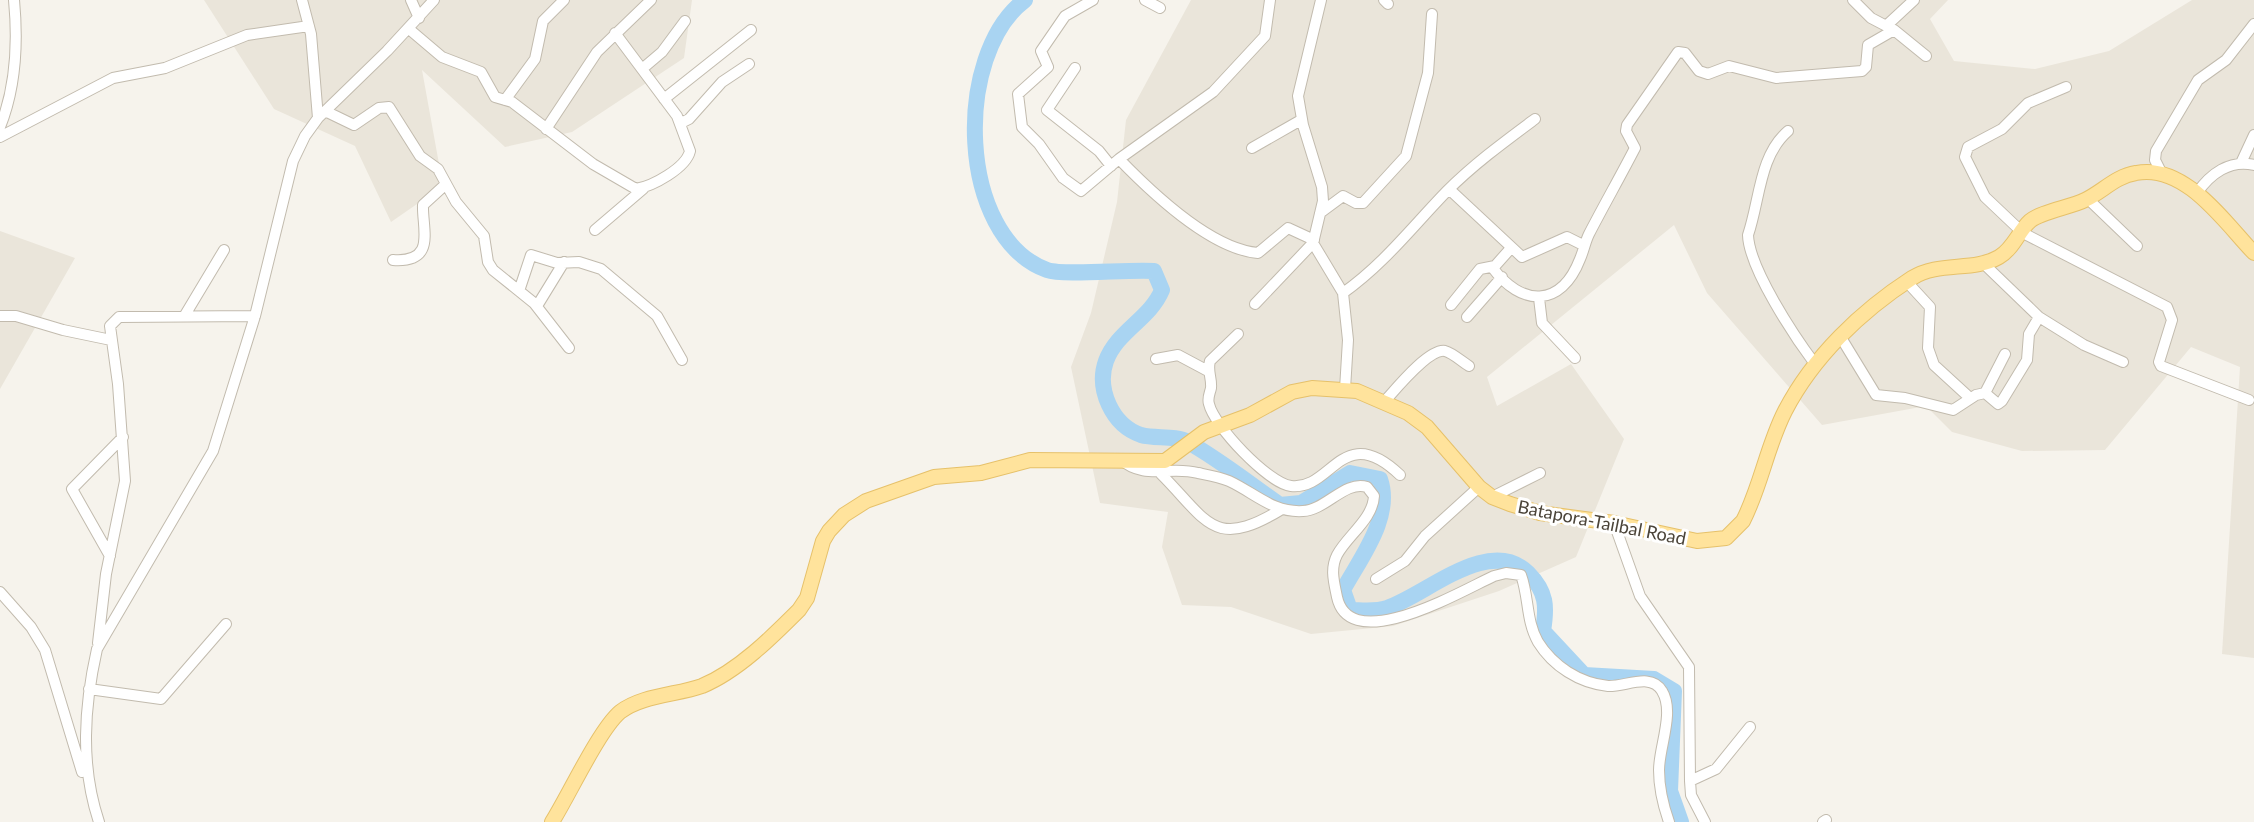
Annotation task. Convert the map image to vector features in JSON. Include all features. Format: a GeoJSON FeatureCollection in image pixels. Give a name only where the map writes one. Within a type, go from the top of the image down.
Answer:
{"type":"FeatureCollection","features":[{"type":"Feature","properties":{"kind":"main road","name":"Batapora-Tailbal Road"},"geometry":{"type":"LineString","coordinates":[[552,822],[602,734],[619,713],[637,704],[716,680],[799,610],[807,598],[823,541],[834,524],[855,507],[878,496],[934,477],[981,473],[1046,458],[1165,461],[1204,432],[1250,415],[1301,390],[1345,389],[1385,401],[1427,427],[1479,487],[1492,497],[1540,513],[1614,523],[1697,541],[1717,540],[1732,533],[1748,512],[1784,412],[1815,364],[1840,336],[1907,282],[1936,268],[1983,263],[2005,253],[2036,217],[2088,199],[2116,180],[2137,172],[2162,174]]}},
{"type":"Feature","properties":{"kind":"main road"},"geometry":{"type":"LineString","coordinates":[[2162,174],[2197,193],[2254,253]]}},
{"type":"Feature","properties":{"kind":"street"},"geometry":{"type":"LineString","coordinates":[[0,127],[9,102],[15,59],[14,0]]}},
{"type":"Feature","properties":{"kind":"street"},"geometry":{"type":"LineString","coordinates":[[302,0],[309,26],[322,115]]}},
{"type":"Feature","properties":{"kind":"street"},"geometry":{"type":"LineString","coordinates":[[411,0],[419,18]]}},
{"type":"Feature","properties":{"kind":"street"},"geometry":{"type":"LineString","coordinates":[[97,649],[213,451],[255,316],[293,161],[304,136],[434,0]]}},
{"type":"Feature","properties":{"kind":"street"},"geometry":{"type":"LineString","coordinates":[[505,100],[535,59],[543,21],[564,0]]}},
{"type":"Feature","properties":{"kind":"street"},"geometry":{"type":"LineString","coordinates":[[546,129],[589,63],[615,33],[651,0]]}},
{"type":"Feature","properties":{"kind":"street"},"geometry":{"type":"LineString","coordinates":[[1093,0],[1073,9],[1059,24],[1041,51],[1048,67],[1019,90],[1018,105],[1023,127],[1063,178],[1076,190],[1088,188],[1115,163],[1223,82],[1266,33],[1270,0]]}},
{"type":"Feature","properties":{"kind":"street"},"geometry":{"type":"LineString","coordinates":[[1145,0],[1160,8]]}},
{"type":"Feature","properties":{"kind":"street"},"geometry":{"type":"LineString","coordinates":[[1255,304],[1313,242],[1320,212],[1322,187],[1301,120],[1298,96],[1321,0]]}},
{"type":"Feature","properties":{"kind":"street"},"geometry":{"type":"LineString","coordinates":[[1853,0],[1871,18],[1890,28],[1926,56]]}},
{"type":"Feature","properties":{"kind":"street"},"geometry":{"type":"LineString","coordinates":[[1492,267],[1524,295],[1539,298],[1559,290],[1580,259],[1583,245],[1634,148],[1626,131],[1627,125],[1678,52],[1685,53],[1699,71],[1708,74],[1729,66],[1776,78],[1862,71],[1867,67],[1868,45],[1890,28],[1914,0]]}},
{"type":"Feature","properties":{"kind":"street"},"geometry":{"type":"LineString","coordinates":[[1320,212],[1343,195],[1356,203],[1363,203],[1404,160],[1428,73],[1432,14]]}},
{"type":"Feature","properties":{"kind":"street"},"geometry":{"type":"LineString","coordinates":[[642,69],[662,52],[685,21]]}},
{"type":"Feature","properties":{"kind":"street"},"geometry":{"type":"LineString","coordinates":[[2162,174],[2155,160],[2156,151],[2195,85],[2226,60],[2254,24]]}},
{"type":"Feature","properties":{"kind":"street"},"geometry":{"type":"LineString","coordinates":[[0,137],[113,78],[165,68],[247,35],[309,26]]}},
{"type":"Feature","properties":{"kind":"street"},"geometry":{"type":"LineString","coordinates":[[409,29],[442,57],[481,72],[491,93],[517,106],[627,186],[644,188]]}},
{"type":"Feature","properties":{"kind":"street"},"geometry":{"type":"LineString","coordinates":[[664,99],[751,30]]}},
{"type":"Feature","properties":{"kind":"street"},"geometry":{"type":"LineString","coordinates":[[595,230],[644,188],[659,181],[689,155],[681,124],[615,33]]}},
{"type":"Feature","properties":{"kind":"street"},"geometry":{"type":"LineString","coordinates":[[681,124],[690,119],[722,82],[749,64]]}},
{"type":"Feature","properties":{"kind":"street"},"geometry":{"type":"LineString","coordinates":[[1075,68],[1047,110],[1151,191],[1221,241],[1258,253],[1287,228],[1313,242],[1343,293],[1348,340],[1345,389]]}},
{"type":"Feature","properties":{"kind":"street"},"geometry":{"type":"LineString","coordinates":[[2066,87],[2028,103],[2002,129],[1976,140],[1965,154],[1985,197],[2023,233],[2101,275],[2161,302],[2171,313],[2172,320],[2159,364],[2249,400]]}},
{"type":"Feature","properties":{"kind":"street"},"geometry":{"type":"LineString","coordinates":[[322,115],[354,125],[379,108],[389,107],[420,156],[435,166],[484,236],[490,267],[537,306],[569,348]]}},
{"type":"Feature","properties":{"kind":"street"},"geometry":{"type":"LineString","coordinates":[[1252,148],[1301,120]]}},
{"type":"Feature","properties":{"kind":"street"},"geometry":{"type":"LineString","coordinates":[[1343,293],[1380,264],[1449,190],[1486,155],[1535,120]]}},
{"type":"Feature","properties":{"kind":"street"},"geometry":{"type":"LineString","coordinates":[[1788,131],[1775,144],[1766,160],[1748,235],[1749,247],[1759,275],[1815,364]]}},
{"type":"Feature","properties":{"kind":"street"},"geometry":{"type":"LineString","coordinates":[[2241,163],[2254,135]]}},
{"type":"Feature","properties":{"kind":"street"},"geometry":{"type":"LineString","coordinates":[[2197,193],[2220,170],[2241,163],[2254,165]]}},
{"type":"Feature","properties":{"kind":"street"},"geometry":{"type":"LineString","coordinates":[[393,260],[408,259],[424,245],[427,236],[424,205],[446,184]]}},
{"type":"Feature","properties":{"kind":"street"},"geometry":{"type":"LineString","coordinates":[[1449,190],[1511,248],[1526,257],[1567,237],[1583,245]]}},
{"type":"Feature","properties":{"kind":"street"},"geometry":{"type":"LineString","coordinates":[[2088,199],[2137,246]]}},
{"type":"Feature","properties":{"kind":"street"},"geometry":{"type":"LineString","coordinates":[[1451,305],[1480,269],[1492,267],[1511,248]]}},
{"type":"Feature","properties":{"kind":"street"},"geometry":{"type":"LineString","coordinates":[[185,315],[223,250]]}},
{"type":"Feature","properties":{"kind":"street"},"geometry":{"type":"LineString","coordinates":[[519,290],[531,255],[595,266],[657,316],[681,360]]}},
{"type":"Feature","properties":{"kind":"street"},"geometry":{"type":"LineString","coordinates":[[537,306],[564,262]]}},
{"type":"Feature","properties":{"kind":"street"},"geometry":{"type":"LineString","coordinates":[[1983,263],[2039,317],[2084,345],[2123,362]]}},
{"type":"Feature","properties":{"kind":"street"},"geometry":{"type":"LineString","coordinates":[[1466,317],[1502,277]]}},
{"type":"Feature","properties":{"kind":"street"},"geometry":{"type":"LineString","coordinates":[[1907,282],[1930,307],[1928,348],[1934,365],[1970,398]]}},
{"type":"Feature","properties":{"kind":"street"},"geometry":{"type":"LineString","coordinates":[[1539,298],[1542,323],[1575,358]]}},
{"type":"Feature","properties":{"kind":"street"},"geometry":{"type":"LineString","coordinates":[[0,316],[16,316],[111,340]]}},
{"type":"Feature","properties":{"kind":"street"},"geometry":{"type":"LineString","coordinates":[[97,817],[86,756],[89,689],[125,481],[123,438],[110,326],[119,317],[255,316]]}},
{"type":"Feature","properties":{"kind":"street"},"geometry":{"type":"LineString","coordinates":[[1985,393],[1998,404],[2002,401],[2027,360],[2029,334],[2039,317]]}},
{"type":"Feature","properties":{"kind":"street"},"geometry":{"type":"LineString","coordinates":[[1238,334],[1213,357],[1208,371],[1211,382],[1209,404],[1220,425],[1264,471],[1286,485],[1303,485],[1336,461],[1358,455],[1379,460],[1401,475]]}},
{"type":"Feature","properties":{"kind":"street"},"geometry":{"type":"LineString","coordinates":[[1840,336],[1875,395],[1905,398],[1945,410],[1957,409],[1970,398],[1985,393],[2005,354]]}},
{"type":"Feature","properties":{"kind":"street"},"geometry":{"type":"LineString","coordinates":[[1385,401],[1410,374],[1439,352],[1447,352],[1469,366]]}},
{"type":"Feature","properties":{"kind":"street"},"geometry":{"type":"LineString","coordinates":[[1156,359],[1178,355],[1208,371]]}},
{"type":"Feature","properties":{"kind":"street"},"geometry":{"type":"LineString","coordinates":[[110,556],[72,489],[123,438]]}},
{"type":"Feature","properties":{"kind":"street"},"geometry":{"type":"LineString","coordinates":[[1120,459],[1134,469],[1161,474],[1193,471],[1227,480],[1282,509],[1314,509],[1356,485],[1367,487],[1371,491],[1371,509],[1337,554],[1332,566],[1339,604],[1346,614],[1357,620],[1367,622],[1406,616],[1494,576],[1506,573],[1521,575],[1531,629],[1553,662],[1565,671],[1607,686],[1643,681],[1656,684],[1662,690],[1667,712],[1659,785],[1669,822]]}},
{"type":"Feature","properties":{"kind":"street"},"geometry":{"type":"LineString","coordinates":[[1492,497],[1540,473]]}},
{"type":"Feature","properties":{"kind":"street"},"geometry":{"type":"LineString","coordinates":[[1161,474],[1198,516],[1230,530],[1250,527],[1282,509]]}},
{"type":"Feature","properties":{"kind":"street"},"geometry":{"type":"LineString","coordinates":[[1376,579],[1405,561],[1425,536],[1479,487]]}},
{"type":"Feature","properties":{"kind":"street"},"geometry":{"type":"LineString","coordinates":[[1614,523],[1640,596],[1689,667],[1691,795],[1705,822]]}},
{"type":"Feature","properties":{"kind":"street"},"geometry":{"type":"LineString","coordinates":[[0,592],[31,626],[45,650],[97,817]]}},
{"type":"Feature","properties":{"kind":"street"},"geometry":{"type":"LineString","coordinates":[[89,689],[161,699],[226,624]]}},
{"type":"Feature","properties":{"kind":"street"},"geometry":{"type":"LineString","coordinates":[[1690,781],[1716,769],[1750,727]]}},
{"type":"Feature","properties":{"kind":"shaded area"},"geometry":{"type":"Polygon","coordinates":[[[204,0],[692,0],[684,58],[572,132],[505,147],[422,70],[443,186],[391,222],[355,146],[274,109],[204,0]]]}},
{"type":"Feature","properties":{"kind":"shaded area"},"geometry":{"type":"Polygon","coordinates":[[[1191,0],[1948,0],[1930,19],[1954,61],[2035,69],[2109,51],[2192,0],[2254,0],[2254,658],[2222,654],[2240,367],[2191,347],[2105,450],[2022,451],[1952,432],[1926,406],[1822,425],[1707,293],[1674,225],[1487,377],[1497,406],[1571,364],[1624,439],[1576,557],[1499,591],[1393,626],[1311,634],[1231,607],[1182,605],[1162,547],[1168,512],[1100,503],[1071,367],[1091,313],[1117,202],[1126,120],[1191,0]]]}},
{"type":"Feature","properties":{"kind":"shaded area"},"geometry":{"type":"Polygon","coordinates":[[[0,231],[75,258],[0,389],[0,231]]]}},
{"type":"Feature","properties":{"kind":"waterway"},"geometry":{"type":"LineString","coordinates":[[1025,0],[1002,26],[985,60],[977,100],[975,143],[982,184],[995,221],[1017,251],[1047,270],[1154,271],[1162,290],[1157,300],[1118,341],[1103,372],[1105,394],[1115,415],[1131,430],[1141,435],[1188,442],[1280,505],[1301,503],[1350,473],[1380,479],[1383,493],[1379,522],[1343,590],[1350,610],[1387,608],[1457,571],[1477,564],[1495,561],[1512,563],[1528,573],[1539,587],[1544,600],[1543,631],[1584,675],[1654,679],[1674,691],[1670,791],[1681,822]]}}]}
